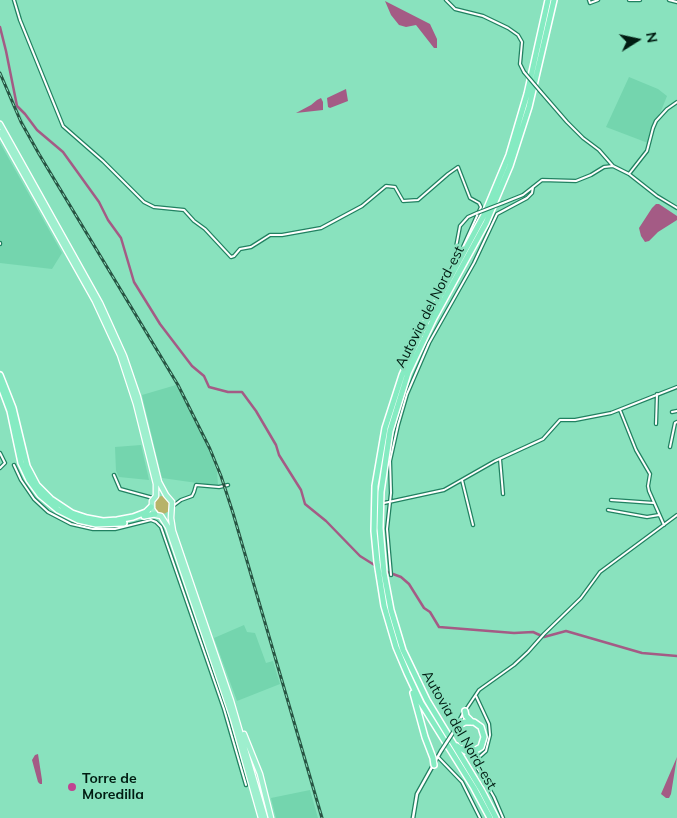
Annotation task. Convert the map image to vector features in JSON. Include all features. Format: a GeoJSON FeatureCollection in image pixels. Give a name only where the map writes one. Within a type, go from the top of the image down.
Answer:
{"type":"FeatureCollection","features":[{"type":"Feature","properties":{"kind":"highway","name":"Autovia del Nord-est"},"geometry":{"type":"LineString","coordinates":[[490,818],[471,783],[427,712],[407,674],[391,632],[377,562],[374,531],[376,486],[380,451],[389,411],[402,375],[415,345],[476,230],[500,177],[518,125],[547,0]]}},
{"type":"Feature","properties":{"kind":"highway","name":"Autovia del Nord-est"},"geometry":{"type":"LineString","coordinates":[[496,818],[482,791],[431,709],[403,650],[394,621],[383,566],[380,528],[381,487],[386,451],[396,407],[421,345],[479,238],[505,181],[529,108],[554,0]]}},
{"type":"Feature","properties":{"kind":"highway"},"geometry":{"type":"LineString","coordinates":[[0,124],[94,291],[113,330],[133,383],[159,482],[173,506],[171,524],[233,708],[263,818]]}},
{"type":"Feature","properties":{"kind":"highway"},"geometry":{"type":"LineString","coordinates":[[0,132],[95,301],[116,345],[136,404],[156,484],[155,497],[146,512],[117,520],[99,520],[72,513],[48,497],[35,482],[27,466],[13,408],[0,375]]}},
{"type":"Feature","properties":{"kind":"highway"},"geometry":{"type":"LineString","coordinates":[[0,384],[10,411],[24,470],[35,489],[49,504],[71,517],[96,524],[118,524],[155,514],[168,515],[171,512]]}},
{"type":"Feature","properties":{"kind":"highway"},"geometry":{"type":"LineString","coordinates":[[155,497],[168,496]]}},
{"type":"Feature","properties":{"kind":"highway"},"geometry":{"type":"LineString","coordinates":[[151,505],[155,514]]}},
{"type":"Feature","properties":{"kind":"highway"},"geometry":{"type":"LineString","coordinates":[[162,516],[168,527],[228,702],[263,818]]}},
{"type":"Feature","properties":{"kind":"highway"},"geometry":{"type":"LineString","coordinates":[[177,542],[201,606],[244,734],[260,774],[271,818]]}},
{"type":"Feature","properties":{"kind":"highway"},"geometry":{"type":"LineString","coordinates":[[407,674],[434,765]]}},
{"type":"Feature","properties":{"kind":"highway"},"geometry":{"type":"LineString","coordinates":[[417,681],[456,744],[465,751],[471,752],[477,750],[484,740],[484,735],[481,727],[472,722],[466,716],[465,711]]}},
{"type":"Feature","properties":{"kind":"highway"},"geometry":{"type":"LineString","coordinates":[[455,729],[465,722],[472,722]]}},
{"type":"Feature","properties":{"kind":"highway"},"geometry":{"type":"LineString","coordinates":[[432,753],[436,756],[440,754]]}},
{"type":"Feature","properties":{"kind":"street"},"geometry":{"type":"LineString","coordinates":[[14,0],[63,126],[106,164],[144,202],[156,207],[184,210],[231,257],[240,250],[251,247],[271,235],[284,235],[321,228],[362,206],[387,186],[395,187],[404,201],[418,200],[458,167],[460,168],[470,198],[479,203],[481,207],[462,247],[454,258],[460,226],[467,218],[477,213],[503,204],[523,196],[544,180],[576,181],[594,174],[604,167],[613,166]]}},
{"type":"Feature","properties":{"kind":"street"},"geometry":{"type":"LineString","coordinates":[[446,0],[454,9],[483,16],[520,36],[522,44],[520,64],[524,72],[572,127],[601,151],[613,166],[629,174],[657,196],[677,208]]}},
{"type":"Feature","properties":{"kind":"street"},"geometry":{"type":"LineString","coordinates":[[589,0],[588,3],[598,0]]}},
{"type":"Feature","properties":{"kind":"street"},"geometry":{"type":"LineString","coordinates":[[629,0],[640,0]]}},
{"type":"Feature","properties":{"kind":"street"},"geometry":{"type":"LineString","coordinates":[[669,0],[677,2]]}},
{"type":"Feature","properties":{"kind":"street"},"geometry":{"type":"LineString","coordinates":[[629,174],[647,151],[657,120],[677,102]]}},
{"type":"Feature","properties":{"kind":"street"},"geometry":{"type":"LineString","coordinates":[[391,574],[386,530],[390,502],[390,464],[402,408],[422,357],[478,255],[497,214],[527,198],[532,193],[533,187]]}},
{"type":"Feature","properties":{"kind":"street"},"geometry":{"type":"LineString","coordinates":[[384,503],[443,490],[500,458],[543,439],[560,420],[576,420],[620,410],[677,387]]}},
{"type":"Feature","properties":{"kind":"street"},"geometry":{"type":"LineString","coordinates":[[656,424],[657,394]]}},
{"type":"Feature","properties":{"kind":"street"},"geometry":{"type":"LineString","coordinates":[[620,410],[636,450],[651,475],[648,486],[664,525]]}},
{"type":"Feature","properties":{"kind":"street"},"geometry":{"type":"LineString","coordinates":[[672,412],[677,411]]}},
{"type":"Feature","properties":{"kind":"street"},"geometry":{"type":"LineString","coordinates":[[670,447],[677,422]]}},
{"type":"Feature","properties":{"kind":"street"},"geometry":{"type":"LineString","coordinates":[[0,453],[5,463],[0,468]]}},
{"type":"Feature","properties":{"kind":"street"},"geometry":{"type":"LineString","coordinates":[[500,458],[503,494]]}},
{"type":"Feature","properties":{"kind":"street"},"geometry":{"type":"LineString","coordinates":[[14,465],[20,480],[34,499],[48,512],[71,524],[104,530],[124,528],[151,520],[161,527],[224,709],[246,785]]}},
{"type":"Feature","properties":{"kind":"street"},"geometry":{"type":"LineString","coordinates":[[114,475],[120,489],[147,497],[155,497]]}},
{"type":"Feature","properties":{"kind":"street"},"geometry":{"type":"LineString","coordinates":[[462,480],[473,525]]}},
{"type":"Feature","properties":{"kind":"street"},"geometry":{"type":"LineString","coordinates":[[173,506],[193,495],[196,485],[219,487],[228,485]]}},
{"type":"Feature","properties":{"kind":"street"},"geometry":{"type":"LineString","coordinates":[[168,496],[175,500],[181,500]]}},
{"type":"Feature","properties":{"kind":"street"},"geometry":{"type":"LineString","coordinates":[[147,497],[151,505]]}},
{"type":"Feature","properties":{"kind":"street"},"geometry":{"type":"LineString","coordinates":[[611,500],[654,503]]}},
{"type":"Feature","properties":{"kind":"street"},"geometry":{"type":"LineString","coordinates":[[608,510],[646,518],[659,515]]}},
{"type":"Feature","properties":{"kind":"street"},"geometry":{"type":"LineString","coordinates":[[413,818],[417,794],[475,695],[482,687],[516,664],[581,598],[600,572],[677,515]]}},
{"type":"Feature","properties":{"kind":"street"},"geometry":{"type":"LineString","coordinates":[[475,695],[489,724],[490,735],[486,750],[476,760],[475,764],[494,797],[503,818]]}},
{"type":"Feature","properties":{"kind":"street"},"geometry":{"type":"LineString","coordinates":[[440,754],[462,782],[480,818]]}},
{"type":"Feature","properties":{"kind":"shaded area"},"geometry":{"type":"Polygon","coordinates":[[[385,1],[430,24],[437,39],[437,48],[434,48],[416,25],[406,27],[399,25],[391,15],[385,1]]]}},
{"type":"Feature","properties":{"kind":"shaded area"},"geometry":{"type":"Polygon","coordinates":[[[0,70],[33,142],[176,379],[207,439],[222,475],[240,533],[324,818],[320,818],[219,472],[213,462],[217,471],[218,486],[162,478],[142,395],[176,385],[39,157],[11,104],[0,75],[0,70]]]}},
{"type":"Feature","properties":{"kind":"shaded area"},"geometry":{"type":"Polygon","coordinates":[[[629,77],[658,89],[667,96],[652,126],[648,143],[606,127],[629,77]]]}},
{"type":"Feature","properties":{"kind":"shaded area"},"geometry":{"type":"Polygon","coordinates":[[[346,89],[348,101],[330,108],[328,107],[327,98],[346,89]]]}},
{"type":"Feature","properties":{"kind":"shaded area"},"geometry":{"type":"Polygon","coordinates":[[[321,98],[323,110],[296,113],[311,105],[321,98]]]}},
{"type":"Feature","properties":{"kind":"shaded area"},"geometry":{"type":"Polygon","coordinates":[[[0,143],[62,253],[52,269],[0,263],[0,143]]]}},
{"type":"Feature","properties":{"kind":"shaded area"},"geometry":{"type":"Polygon","coordinates":[[[656,204],[677,216],[677,220],[645,242],[639,228],[656,204]]]}},
{"type":"Feature","properties":{"kind":"shaded area"},"geometry":{"type":"Polygon","coordinates":[[[141,445],[149,480],[119,477],[116,471],[115,447],[141,445]]]}},
{"type":"Feature","properties":{"kind":"shaded area"},"geometry":{"type":"Polygon","coordinates":[[[162,496],[168,499],[171,505],[168,511],[162,514],[156,511],[153,505],[156,499],[162,496]]]}},
{"type":"Feature","properties":{"kind":"shaded area"},"geometry":{"type":"Polygon","coordinates":[[[244,625],[247,632],[255,633],[266,663],[273,661],[280,684],[237,701],[214,638],[244,625]]]}},
{"type":"Feature","properties":{"kind":"shaded area"},"geometry":{"type":"Polygon","coordinates":[[[38,754],[42,784],[38,782],[32,760],[38,754]]]}},
{"type":"Feature","properties":{"kind":"shaded area"},"geometry":{"type":"Polygon","coordinates":[[[677,757],[671,794],[669,798],[666,798],[661,794],[677,757]]]}},
{"type":"Feature","properties":{"kind":"shaded area"},"geometry":{"type":"Polygon","coordinates":[[[310,790],[318,818],[276,818],[271,798],[310,790]]]}},
{"type":"Feature","properties":{"kind":"waterway"},"geometry":{"type":"LineString","coordinates":[[0,27],[17,106],[37,130],[63,152],[99,202],[108,220],[121,238],[134,282],[160,324],[192,366],[204,376],[209,387],[228,392],[242,392],[256,411],[276,445],[279,455],[301,490],[305,504],[326,521],[360,556],[376,566]]}},
{"type":"Feature","properties":{"kind":"waterway"},"geometry":{"type":"LineString","coordinates":[[385,571],[401,577],[409,584],[439,627],[514,633],[533,632],[544,637],[566,631],[642,653],[677,656]]}},
{"type":"Feature","properties":{"kind":"railway"},"geometry":{"type":"LineString","coordinates":[[0,73],[21,122],[178,385],[210,449],[233,513],[322,818]]}},
{"type":"Feature","properties":{"kind":"place","name":"Torre de Moredilla"},"geometry":{"type":"Point","coordinates":[72,787]}}]}
